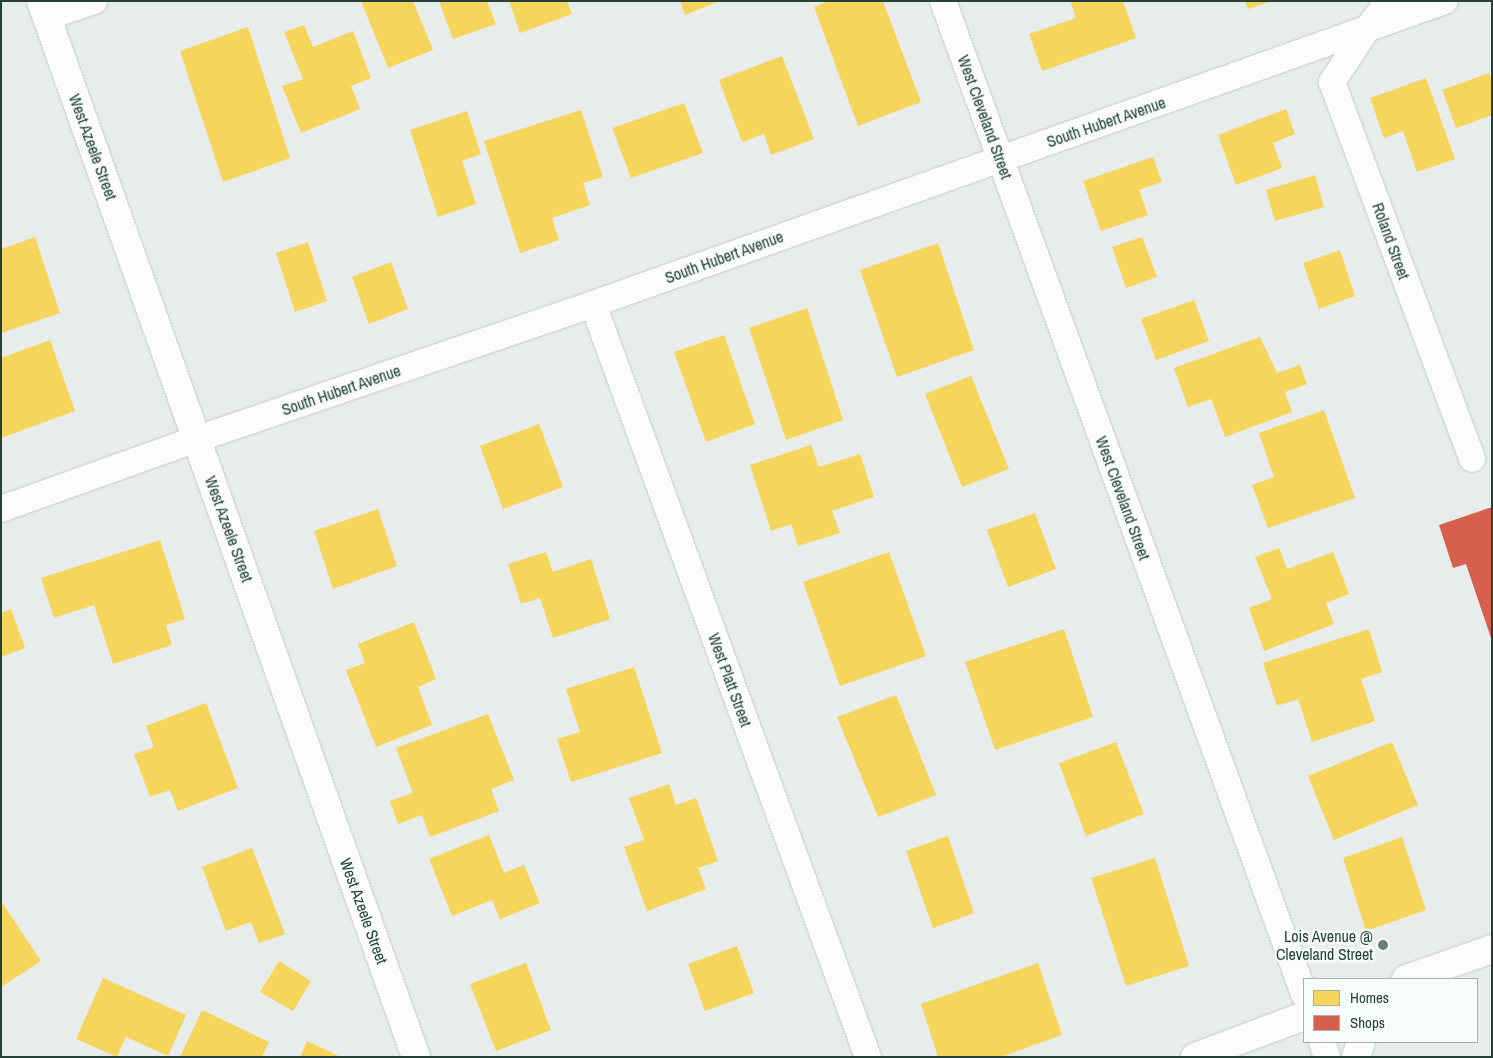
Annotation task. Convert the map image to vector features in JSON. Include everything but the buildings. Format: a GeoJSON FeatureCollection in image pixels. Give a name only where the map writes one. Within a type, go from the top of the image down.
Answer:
{"type":"FeatureCollection","features":[{"type":"Feature","properties":{"kind":"street"},"geometry":{"type":"LineString","coordinates":[[44,9],[94,1]]}},
{"type":"Feature","properties":{"kind":"street","name":"West Cleveland Street"},"geometry":{"type":"LineString","coordinates":[[943,1],[1303,991]]}},
{"type":"Feature","properties":{"kind":"street"},"geometry":{"type":"LineString","coordinates":[[1367,30],[1389,1]]}},
{"type":"Feature","properties":{"kind":"street","name":"South Hubert Avenue"},"geometry":{"type":"LineString","coordinates":[[1,509],[197,439],[593,304],[1445,1]]}},
{"type":"Feature","properties":{"kind":"street","name":"West Azeele Street"},"geometry":{"type":"LineString","coordinates":[[44,9],[416,1057]]}},
{"type":"Feature","properties":{"kind":"street","name":"Roland Street"},"geometry":{"type":"LineString","coordinates":[[1367,30],[1332,82],[1472,459]]}},
{"type":"Feature","properties":{"kind":"street","name":"West Platt Street"},"geometry":{"type":"LineString","coordinates":[[593,304],[868,1057]]}},
{"type":"Feature","properties":{"kind":"street"},"geometry":{"type":"LineString","coordinates":[[1409,978],[1492,949]]}},
{"type":"Feature","properties":{"kind":"street"},"geometry":{"type":"LineString","coordinates":[[1195,1057],[1303,1016]]}},
{"type":"Feature","properties":{"kind":"street"},"geometry":{"type":"LineString","coordinates":[[1322,1043],[1327,1057]]}},
{"type":"Feature","properties":{"kind":"street"},"geometry":{"type":"LineString","coordinates":[[1356,1057],[1361,1043]]}},
{"type":"Feature","properties":{"kind":"place","name":"Lois Avenue @ Cleveland Street"},"geometry":{"type":"Point","coordinates":[1383,945]}}]}
